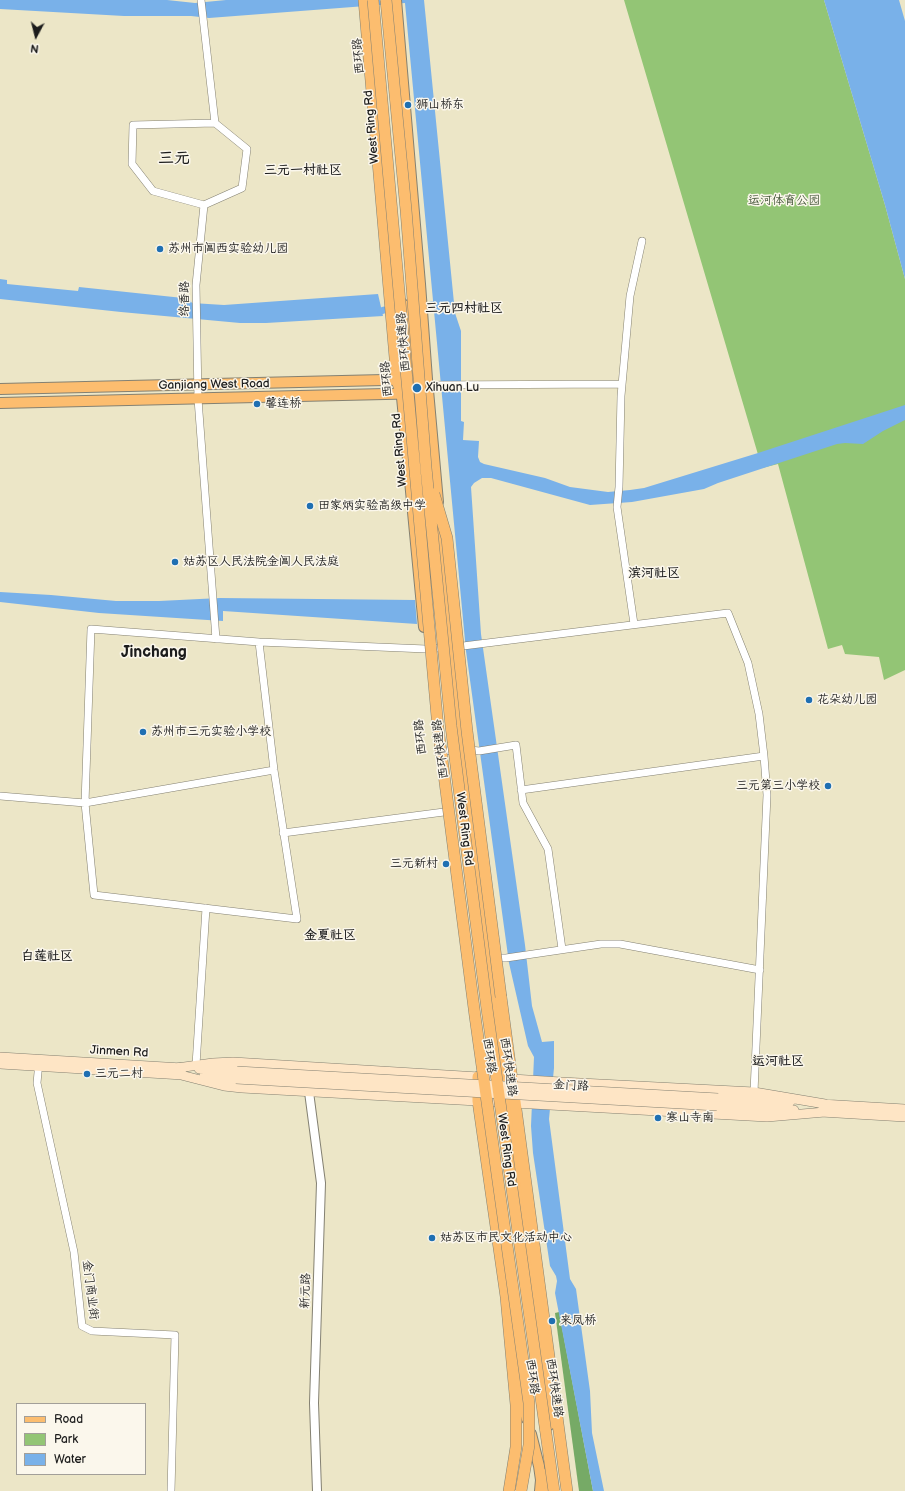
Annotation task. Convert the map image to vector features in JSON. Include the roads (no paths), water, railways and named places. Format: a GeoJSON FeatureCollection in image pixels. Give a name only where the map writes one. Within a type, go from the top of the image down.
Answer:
{"type":"FeatureCollection","features":[{"type":"Feature","properties":{"kind":"highway"},"geometry":{"type":"LineString","coordinates":[[364,0],[386,259],[399,381],[402,394]]}},
{"type":"Feature","properties":{"kind":"highway","name":"West Ring Rd"},"geometry":{"type":"LineString","coordinates":[[373,0],[438,728],[475,1016],[529,1402],[529,1445],[521,1491]]}},
{"type":"Feature","properties":{"kind":"highway","name":"西环快速路"},"geometry":{"type":"LineString","coordinates":[[386,0],[406,210],[426,468],[451,726],[487,1009],[554,1491]]}},
{"type":"Feature","properties":{"kind":"highway"},"geometry":{"type":"LineString","coordinates":[[426,468],[447,538],[467,731],[501,997],[508,1078],[539,1278],[567,1491]]}},
{"type":"Feature","properties":{"kind":"highway"},"geometry":{"type":"LineString","coordinates":[[478,1077],[506,1297],[517,1417],[514,1459],[509,1491]]}},
{"type":"Feature","properties":{"kind":"main road","name":"西环路"},"geometry":{"type":"LineString","coordinates":[[367,0],[399,381]]}},
{"type":"Feature","properties":{"kind":"main road","name":"西环路"},"geometry":{"type":"LineString","coordinates":[[397,5],[427,386],[462,749],[489,958],[508,1078]]}},
{"type":"Feature","properties":{"kind":"main road"},"geometry":{"type":"LineString","coordinates":[[393,296],[407,308],[413,380]]}},
{"type":"Feature","properties":{"kind":"main road","name":"Ganjiang West Road"},"geometry":{"type":"LineString","coordinates":[[0,389],[413,380],[427,386]]}},
{"type":"Feature","properties":{"kind":"main road"},"geometry":{"type":"LineString","coordinates":[[399,381],[414,394],[423,504],[442,541]]}},
{"type":"Feature","properties":{"kind":"main road"},"geometry":{"type":"LineString","coordinates":[[129,386],[129,400]]}},
{"type":"Feature","properties":{"kind":"main road","name":"Ganjiang West Road"},"geometry":{"type":"LineString","coordinates":[[0,402],[414,394],[427,386]]}},
{"type":"Feature","properties":{"kind":"main road","name":"西环路"},"geometry":{"type":"LineString","coordinates":[[402,394],[436,752],[478,1077]]}},
{"type":"Feature","properties":{"kind":"main road","name":"Jinmen Rd"},"geometry":{"type":"LineString","coordinates":[[0,1057],[39,1063]]}},
{"type":"Feature","properties":{"kind":"main road"},"geometry":{"type":"LineString","coordinates":[[177,1071],[196,1065],[233,1062],[754,1092],[825,1108]]}},
{"type":"Feature","properties":{"kind":"main road","name":"Jinmen Rd"},"geometry":{"type":"LineString","coordinates":[[0,1064],[39,1063],[237,1075]]}},
{"type":"Feature","properties":{"kind":"main road"},"geometry":{"type":"LineString","coordinates":[[177,1071],[233,1087],[309,1092],[767,1117],[825,1108]]}},
{"type":"Feature","properties":{"kind":"main road","name":"金门路"},"geometry":{"type":"LineString","coordinates":[[237,1075],[825,1108],[905,1109]]}},
{"type":"Feature","properties":{"kind":"main road","name":"西环路"},"geometry":{"type":"LineString","coordinates":[[480,1101],[522,1402],[539,1466],[541,1480],[540,1491]]}},
{"type":"Feature","properties":{"kind":"main road","name":"西环路"},"geometry":{"type":"LineString","coordinates":[[512,1103],[549,1400],[548,1491]]}},
{"type":"Feature","properties":{"kind":"main road","name":"金门路"},"geometry":{"type":"LineString","coordinates":[[825,1108],[905,1117]]}},
{"type":"Feature","properties":{"kind":"street"},"geometry":{"type":"LineString","coordinates":[[201,0],[202,20],[215,123]]}},
{"type":"Feature","properties":{"kind":"street"},"geometry":{"type":"LineString","coordinates":[[215,123],[247,149],[242,188],[204,205],[153,191],[132,164],[133,125],[215,123]]}},
{"type":"Feature","properties":{"kind":"street","name":"络香路"},"geometry":{"type":"LineString","coordinates":[[204,205],[196,286],[197,385],[216,639]]}},
{"type":"Feature","properties":{"kind":"street"},"geometry":{"type":"LineString","coordinates":[[634,624],[617,506],[619,487],[622,384],[630,296],[642,241]]}},
{"type":"Feature","properties":{"kind":"street"},"geometry":{"type":"LineString","coordinates":[[427,386],[463,384],[622,384]]}},
{"type":"Feature","properties":{"kind":"street"},"geometry":{"type":"LineString","coordinates":[[259,642],[274,770],[297,919],[94,895],[85,803],[91,629],[259,642],[426,649],[463,646],[484,642],[728,613],[748,663],[759,714],[767,795],[754,1092]]}},
{"type":"Feature","properties":{"kind":"street"},"geometry":{"type":"LineString","coordinates":[[436,752],[462,749],[479,750],[499,748],[516,744],[523,803],[548,849],[562,949]]}},
{"type":"Feature","properties":{"kind":"street"},"geometry":{"type":"LineString","coordinates":[[521,790],[764,756]]}},
{"type":"Feature","properties":{"kind":"street"},"geometry":{"type":"LineString","coordinates":[[0,796],[85,803],[274,770]]}},
{"type":"Feature","properties":{"kind":"street"},"geometry":{"type":"LineString","coordinates":[[284,833],[444,812]]}},
{"type":"Feature","properties":{"kind":"street"},"geometry":{"type":"LineString","coordinates":[[196,1065],[206,908]]}},
{"type":"Feature","properties":{"kind":"street"},"geometry":{"type":"LineString","coordinates":[[463,960],[506,958],[601,944],[620,944],[760,970]]}},
{"type":"Feature","properties":{"kind":"street","name":"金门商业街"},"geometry":{"type":"LineString","coordinates":[[39,1063],[38,1083],[74,1252],[82,1326],[92,1331],[175,1335],[171,1491]]}},
{"type":"Feature","properties":{"kind":"street","name":"新元路"},"geometry":{"type":"LineString","coordinates":[[309,1092],[321,1182],[314,1403],[317,1491]]}},
{"type":"Feature","properties":{"kind":"water"},"geometry":{"type":"Polygon","coordinates":[[[0,0],[167,0],[195,3],[226,0],[424,0],[455,313],[461,331],[461,421],[464,422],[463,440],[479,441],[478,457],[480,462],[484,464],[545,478],[570,487],[608,492],[630,490],[644,488],[758,453],[905,405],[905,420],[883,431],[863,444],[837,444],[704,489],[632,502],[590,505],[491,478],[482,478],[471,487],[481,634],[525,945],[532,1006],[542,1042],[554,1041],[554,1068],[549,1119],[570,1279],[576,1289],[590,1391],[592,1433],[604,1491],[593,1491],[555,1293],[557,1281],[556,1276],[550,1266],[533,1153],[531,1126],[534,1057],[528,1046],[509,963],[466,651],[405,3],[209,18],[191,16],[124,16],[0,9],[0,0]]]}},
{"type":"Feature","properties":{"kind":"water"},"geometry":{"type":"Polygon","coordinates":[[[824,0],[899,0],[905,21],[905,279],[885,205],[824,0]]]}},
{"type":"Feature","properties":{"kind":"water"},"geometry":{"type":"Polygon","coordinates":[[[0,279],[7,280],[7,284],[78,291],[79,287],[183,298],[190,300],[192,303],[224,305],[378,294],[383,316],[266,323],[240,323],[121,312],[0,299],[0,279]]]}},
{"type":"Feature","properties":{"kind":"water"},"geometry":{"type":"Polygon","coordinates":[[[0,592],[116,601],[159,601],[220,598],[415,600],[417,624],[223,611],[223,621],[99,613],[0,602],[0,592]]]}},
{"type":"Feature","properties":{"kind":"place","name":"狮山桥东"},"geometry":{"type":"Point","coordinates":[408,105]}},
{"type":"Feature","properties":{"kind":"place","name":"苏州市阊西实验幼儿园"},"geometry":{"type":"Point","coordinates":[160,249]}},
{"type":"Feature","properties":{"kind":"place","name":"Xihuan Lu"},"geometry":{"type":"Point","coordinates":[417,388]}},
{"type":"Feature","properties":{"kind":"place","name":"馨连桥"},"geometry":{"type":"Point","coordinates":[257,404]}},
{"type":"Feature","properties":{"kind":"place","name":"田家炳实验高级中学"},"geometry":{"type":"Point","coordinates":[310,506]}},
{"type":"Feature","properties":{"kind":"place","name":"姑苏区人民法院金阊人民法庭"},"geometry":{"type":"Point","coordinates":[175,562]}},
{"type":"Feature","properties":{"kind":"place","name":"花朵幼儿园"},"geometry":{"type":"Point","coordinates":[809,700]}},
{"type":"Feature","properties":{"kind":"place","name":"苏州市三元实验小学校"},"geometry":{"type":"Point","coordinates":[143,732]}},
{"type":"Feature","properties":{"kind":"place","name":"三元第三小学校"},"geometry":{"type":"Point","coordinates":[828,786]}},
{"type":"Feature","properties":{"kind":"place","name":"三元新村"},"geometry":{"type":"Point","coordinates":[446,864]}},
{"type":"Feature","properties":{"kind":"place","name":"三元二村"},"geometry":{"type":"Point","coordinates":[87,1074]}},
{"type":"Feature","properties":{"kind":"place","name":"寒山寺南"},"geometry":{"type":"Point","coordinates":[658,1118]}},
{"type":"Feature","properties":{"kind":"place","name":"姑苏区市民文化活动中心"},"geometry":{"type":"Point","coordinates":[432,1238]}},
{"type":"Feature","properties":{"kind":"place","name":"来凤桥"},"geometry":{"type":"Point","coordinates":[552,1321]}},
{"type":"Feature","properties":{"kind":"district","name":"三元"},"geometry":{"type":"Point","coordinates":[174,159]}},
{"type":"Feature","properties":{"kind":"district","name":"三元一村社区"},"geometry":{"type":"Point","coordinates":[303,171]}},
{"type":"Feature","properties":{"kind":"district","name":"三元四村社区"},"geometry":{"type":"Point","coordinates":[464,309]}},
{"type":"Feature","properties":{"kind":"district","name":"滨河社区"},"geometry":{"type":"Point","coordinates":[654,574]}},
{"type":"Feature","properties":{"kind":"district","name":"Jinchang"},"geometry":{"type":"Point","coordinates":[154,653]}},
{"type":"Feature","properties":{"kind":"district","name":"金夏社区"},"geometry":{"type":"Point","coordinates":[330,936]}},
{"type":"Feature","properties":{"kind":"district","name":"白莲社区"},"geometry":{"type":"Point","coordinates":[47,957]}},
{"type":"Feature","properties":{"kind":"district","name":"运河社区"},"geometry":{"type":"Point","coordinates":[778,1062]}},
{"type":"Feature","properties":{"kind":"park label","name":"运河体育公园"},"geometry":{"type":"Point","coordinates":[784,201]}}]}
